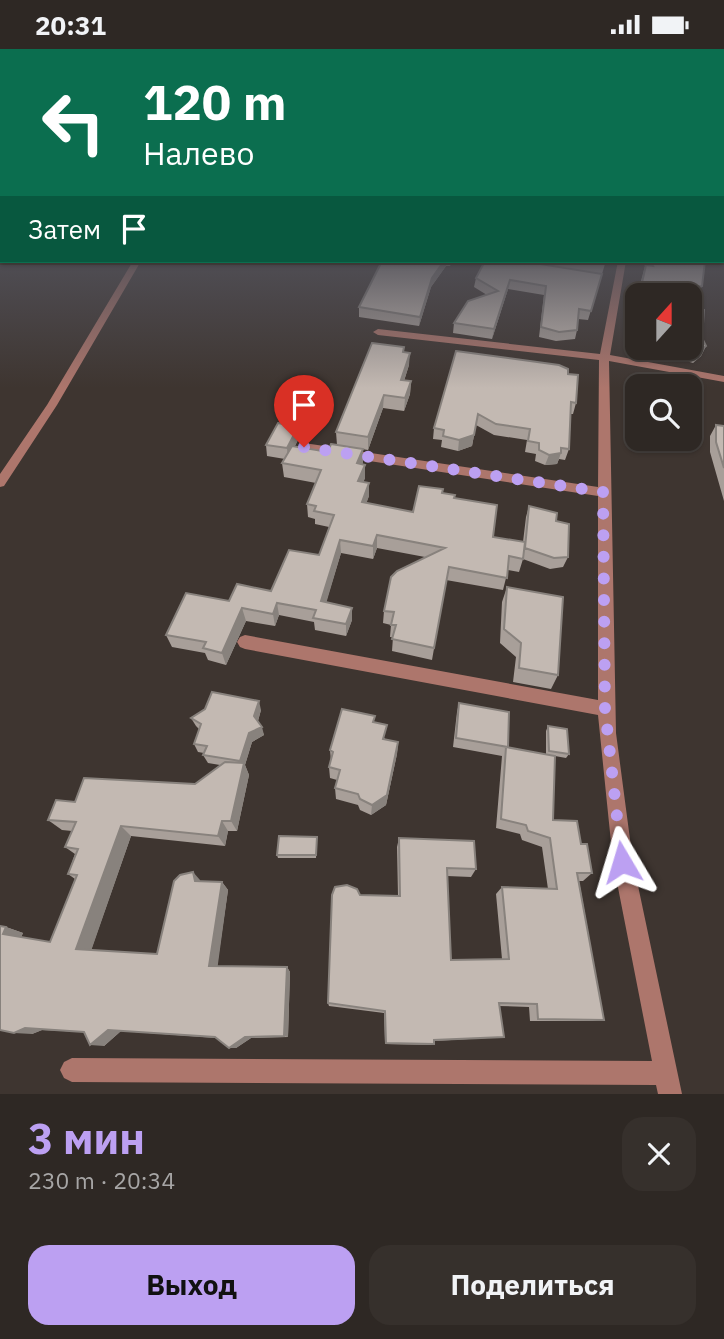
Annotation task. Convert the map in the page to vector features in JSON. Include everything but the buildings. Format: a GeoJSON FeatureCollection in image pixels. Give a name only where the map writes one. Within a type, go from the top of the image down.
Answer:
{"type":"FeatureCollection","features":[{"type":"Feature","properties":{"kind":"street"},"geometry":{"type":"LineString","coordinates":[[0,483],[52,405],[120,290]]}},
{"type":"Feature","properties":{"kind":"street"},"geometry":{"type":"LineString","coordinates":[[72,1070],[667,1083],[622,862],[605,709],[604,358],[610,290]]}},
{"type":"Feature","properties":{"kind":"street"},"geometry":{"type":"LineString","coordinates":[[378,332],[604,358],[724,379]]}},
{"type":"Feature","properties":{"kind":"street"},"geometry":{"type":"LineString","coordinates":[[304,447],[603,492]]}},
{"type":"Feature","properties":{"kind":"street"},"geometry":{"type":"LineString","coordinates":[[245,642],[605,709]]}},
{"type":"Feature","properties":{"kind":"route"},"geometry":{"type":"LineString","coordinates":[[304,447],[603,492],[605,709],[622,862]]}}]}
